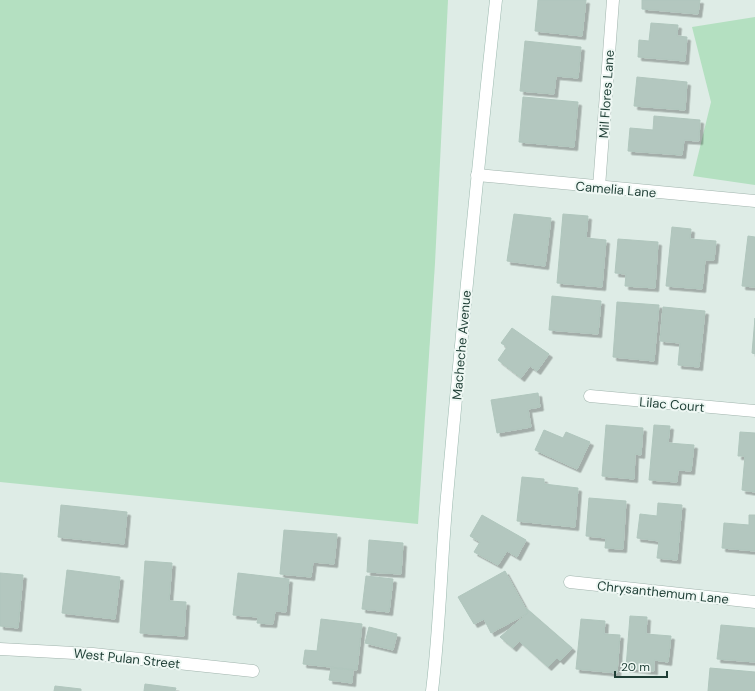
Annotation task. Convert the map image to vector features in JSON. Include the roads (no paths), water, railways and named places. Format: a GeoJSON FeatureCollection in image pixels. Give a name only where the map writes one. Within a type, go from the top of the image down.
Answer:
{"type":"FeatureCollection","features":[{"type":"Feature","properties":{"kind":"street","name":"Macheche Avenue"},"geometry":{"type":"LineString","coordinates":[[432,691],[436,660],[443,542],[477,176],[496,0]]}},
{"type":"Feature","properties":{"kind":"street","name":"Mil Flores Lane"},"geometry":{"type":"LineString","coordinates":[[599,187],[613,0]]}},
{"type":"Feature","properties":{"kind":"street","name":"Camelia Lane"},"geometry":{"type":"LineString","coordinates":[[477,176],[755,201]]}},
{"type":"Feature","properties":{"kind":"street","name":"Lilac Court"},"geometry":{"type":"LineString","coordinates":[[590,396],[755,411]]}},
{"type":"Feature","properties":{"kind":"street","name":"Chrysanthemum Lane"},"geometry":{"type":"LineString","coordinates":[[570,582],[755,602]]}},
{"type":"Feature","properties":{"kind":"street","name":"West Pulan Street"},"geometry":{"type":"LineString","coordinates":[[0,649],[86,654],[253,670]]}}]}
